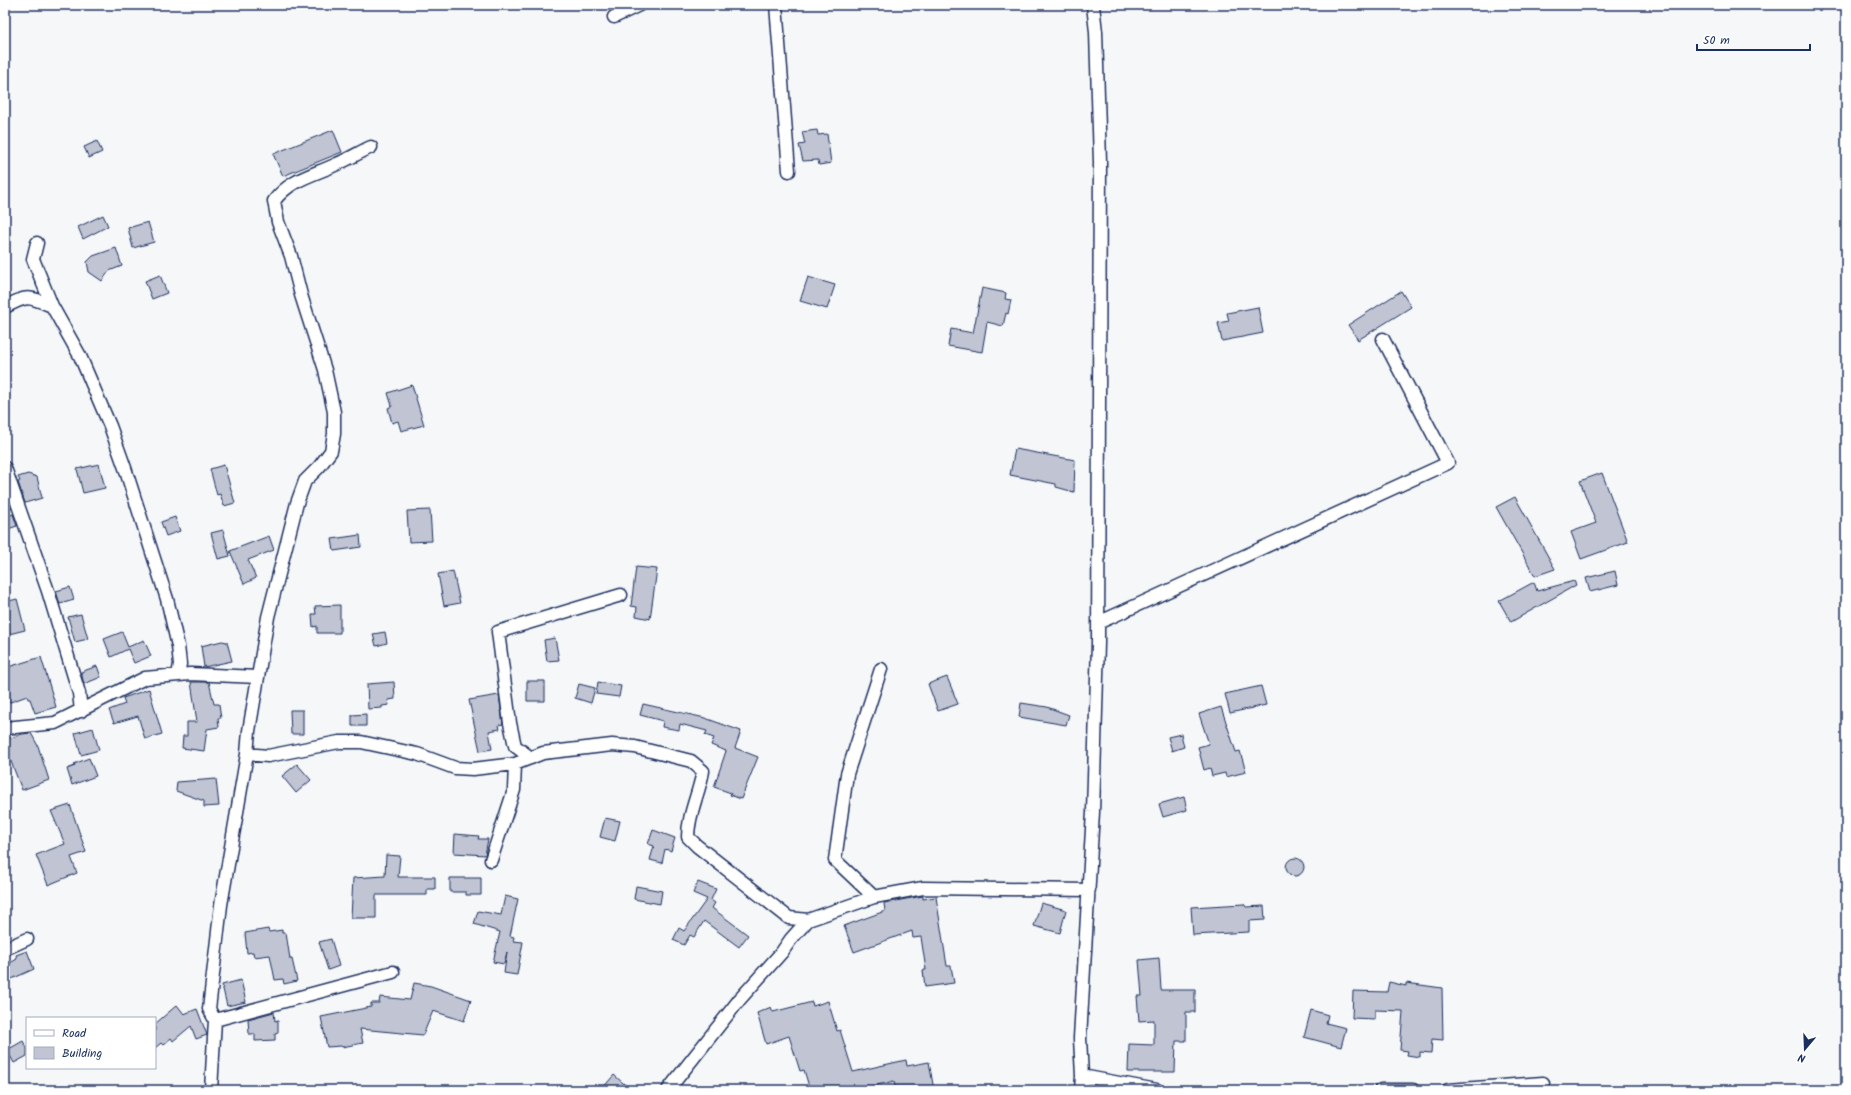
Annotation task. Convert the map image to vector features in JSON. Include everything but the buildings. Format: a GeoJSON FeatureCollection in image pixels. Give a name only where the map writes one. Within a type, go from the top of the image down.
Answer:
{"type":"FeatureCollection","features":[{"type":"Feature","properties":{"kind":"street"},"geometry":{"type":"LineString","coordinates":[[614,17],[639,5]]}},
{"type":"Feature","properties":{"kind":"street"},"geometry":{"type":"LineString","coordinates":[[776,5],[789,170]]}},
{"type":"Feature","properties":{"kind":"street"},"geometry":{"type":"LineString","coordinates":[[1081,1090],[1082,1076],[1080,1038],[1089,890],[1098,623],[1100,162],[1096,32],[1093,5]]}},
{"type":"Feature","properties":{"kind":"street"},"geometry":{"type":"LineString","coordinates":[[211,1090],[215,1020],[209,1009],[221,905],[247,754],[249,731],[268,617],[297,502],[305,481],[319,467],[331,451],[334,434],[334,412],[325,370],[301,295],[291,256],[278,222],[274,201],[282,190],[305,176],[338,164],[371,147]]}},
{"type":"Feature","properties":{"kind":"street"},"geometry":{"type":"LineString","coordinates":[[37,243],[33,259],[52,306],[80,356],[110,426],[125,468],[167,600],[178,646],[180,664],[178,674]]}},
{"type":"Feature","properties":{"kind":"street"},"geometry":{"type":"LineString","coordinates":[[5,307],[22,298],[35,299],[52,306]]}},
{"type":"Feature","properties":{"kind":"street"},"geometry":{"type":"LineString","coordinates":[[1098,623],[1448,463],[1383,339]]}},
{"type":"Feature","properties":{"kind":"street"},"geometry":{"type":"LineString","coordinates":[[5,468],[48,591],[79,693],[81,711]]}},
{"type":"Feature","properties":{"kind":"street"},"geometry":{"type":"LineString","coordinates":[[531,758],[515,746],[510,723],[498,632],[621,595]]}},
{"type":"Feature","properties":{"kind":"street"},"geometry":{"type":"LineString","coordinates":[[874,897],[835,860],[847,774],[881,669]]}},
{"type":"Feature","properties":{"kind":"street"},"geometry":{"type":"LineString","coordinates":[[5,728],[56,723],[145,678],[178,674],[237,675],[258,677]]}},
{"type":"Feature","properties":{"kind":"street"},"geometry":{"type":"LineString","coordinates":[[247,754],[268,756],[339,742],[361,742],[417,754],[455,768],[473,769],[515,764],[543,753],[612,745],[635,747],[691,761],[703,771],[700,787],[688,822],[688,837],[697,846],[789,918],[808,920],[874,897],[923,888],[1089,890]]}},
{"type":"Feature","properties":{"kind":"street"},"geometry":{"type":"LineString","coordinates":[[491,860],[514,790],[515,764]]}},
{"type":"Feature","properties":{"kind":"street"},"geometry":{"type":"LineString","coordinates":[[668,1090],[740,999],[808,920]]}},
{"type":"Feature","properties":{"kind":"street"},"geometry":{"type":"LineString","coordinates":[[5,949],[27,939]]}},
{"type":"Feature","properties":{"kind":"street"},"geometry":{"type":"LineString","coordinates":[[215,1020],[393,972]]}},
{"type":"Feature","properties":{"kind":"street"},"geometry":{"type":"LineString","coordinates":[[1082,1076],[1157,1090]]}},
{"type":"Feature","properties":{"kind":"street"},"geometry":{"type":"LineString","coordinates":[[1448,1090],[1543,1083]]}},
{"type":"Feature","properties":{"kind":"street"},"geometry":{"type":"LineString","coordinates":[[1381,1090],[1413,1090]]}}]}
